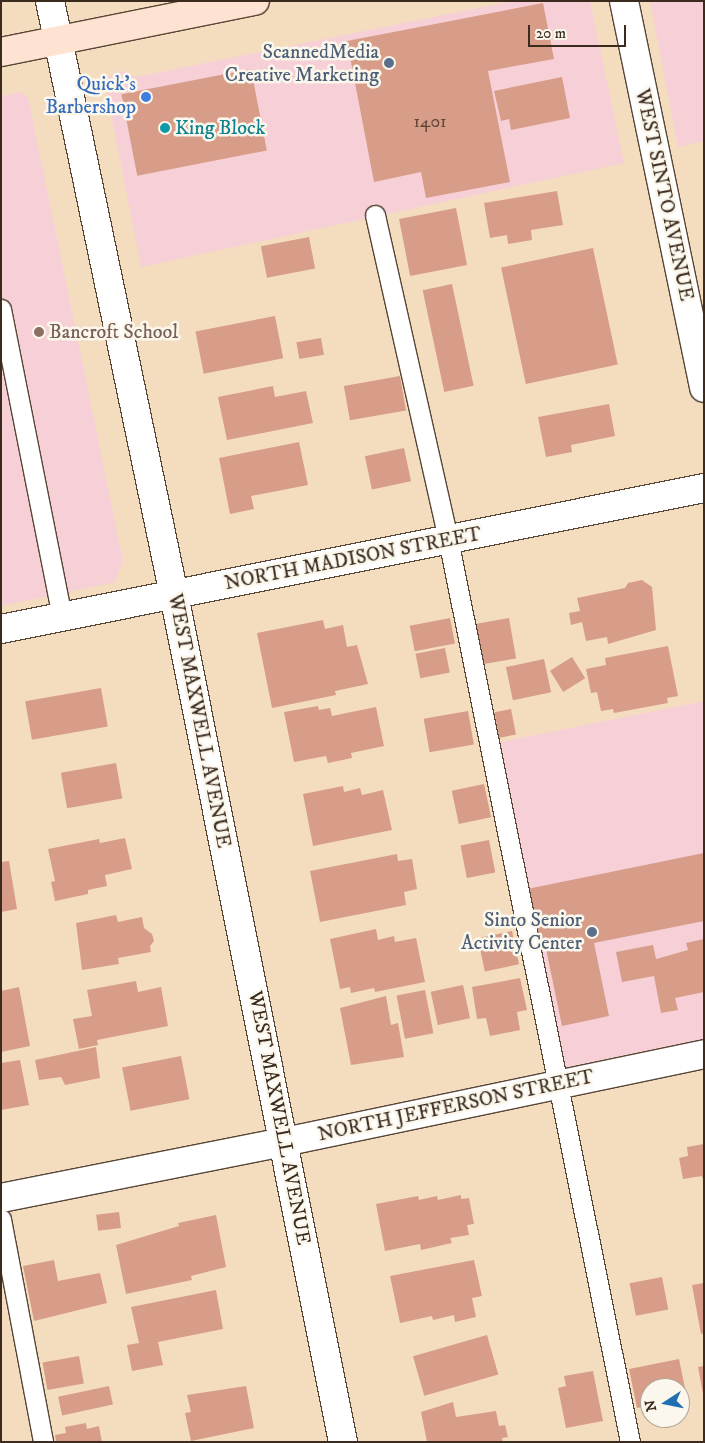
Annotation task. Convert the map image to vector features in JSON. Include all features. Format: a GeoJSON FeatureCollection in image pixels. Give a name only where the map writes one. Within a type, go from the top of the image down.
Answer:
{"type":"FeatureCollection","features":[{"type":"Feature","properties":{"kind":"main road"},"geometry":{"type":"LineString","coordinates":[[1,52],[254,1]]}},
{"type":"Feature","properties":{"kind":"street","name":"WEST MAXWELL AVENUE"},"geometry":{"type":"LineString","coordinates":[[50,1],[174,594],[343,1442]]}},
{"type":"Feature","properties":{"kind":"street","name":"WEST SINTO AVENUE"},"geometry":{"type":"LineString","coordinates":[[624,1],[704,388]]}},
{"type":"Feature","properties":{"kind":"street","name":"NORTH MADISON STREET"},"geometry":{"type":"LineString","coordinates":[[1,629],[704,488]]}},
{"type":"Feature","properties":{"kind":"street","name":"NORTH JEFFERSON STREET"},"geometry":{"type":"LineString","coordinates":[[1,1198],[284,1142],[704,1054]]}},
{"type":"Feature","properties":{"kind":"lane"},"geometry":{"type":"LineString","coordinates":[[376,215],[448,539],[630,1442]]}},
{"type":"Feature","properties":{"kind":"lane"},"geometry":{"type":"LineString","coordinates":[[2,313],[62,617]]}},
{"type":"Feature","properties":{"kind":"lane"},"geometry":{"type":"LineString","coordinates":[[1,1219],[43,1442]]}},
{"type":"Feature","properties":{"kind":"shaded area"},"geometry":{"type":"Polygon","coordinates":[[[514,1],[590,1],[624,163],[141,267],[106,89],[107,78],[115,72],[122,71],[136,77],[514,1]]]}},
{"type":"Feature","properties":{"kind":"shaded area"},"geometry":{"type":"Polygon","coordinates":[[[650,1],[704,1],[704,141],[678,147],[650,1]]]}},
{"type":"Feature","properties":{"kind":"shaded area","name":"Bancroft School"},"geometry":{"type":"Polygon","coordinates":[[[19,92],[28,97],[123,561],[115,582],[1,606],[1,96],[19,92]]]}},
{"type":"Feature","properties":{"kind":"shaded area"},"geometry":{"type":"Polygon","coordinates":[[[704,701],[704,1039],[559,1069],[495,743],[704,701]]]}},
{"type":"Feature","properties":{"kind":"building"},"geometry":{"type":"Polygon","coordinates":[[[543,3],[554,59],[488,71],[510,182],[426,198],[421,172],[374,182],[347,41],[543,3]]]}},
{"type":"Feature","properties":{"kind":"building"},"geometry":{"type":"Polygon","coordinates":[[[251,69],[267,150],[137,176],[121,94],[251,69]]]}},
{"type":"Feature","properties":{"kind":"building"},"geometry":{"type":"Polygon","coordinates":[[[562,77],[570,118],[511,130],[509,119],[501,121],[494,91],[562,77]]]}},
{"type":"Feature","properties":{"kind":"building"},"geometry":{"type":"Polygon","coordinates":[[[557,191],[563,225],[531,230],[532,240],[508,244],[507,235],[490,238],[484,203],[557,191]]]}},
{"type":"Feature","properties":{"kind":"building"},"geometry":{"type":"Polygon","coordinates":[[[456,208],[467,265],[410,276],[399,219],[456,208]]]}},
{"type":"Feature","properties":{"kind":"building"},"geometry":{"type":"Polygon","coordinates":[[[309,237],[315,268],[267,278],[261,246],[309,237]]]}},
{"type":"Feature","properties":{"kind":"building"},"geometry":{"type":"Polygon","coordinates":[[[593,248],[618,364],[526,384],[501,268],[593,248]]]}},
{"type":"Feature","properties":{"kind":"building"},"geometry":{"type":"Polygon","coordinates":[[[452,284],[474,386],[444,392],[423,290],[452,284]]]}},
{"type":"Feature","properties":{"kind":"building"},"geometry":{"type":"Polygon","coordinates":[[[275,316],[283,358],[204,374],[195,331],[275,316]]]}},
{"type":"Feature","properties":{"kind":"building"},"geometry":{"type":"Polygon","coordinates":[[[321,338],[324,355],[299,359],[296,342],[321,338]]]}},
{"type":"Feature","properties":{"kind":"building"},"geometry":{"type":"Polygon","coordinates":[[[400,376],[406,410],[350,420],[344,386],[400,376]]]}},
{"type":"Feature","properties":{"kind":"building"},"geometry":{"type":"Polygon","coordinates":[[[273,386],[275,397],[306,391],[313,423],[227,440],[218,397],[273,386]]]}},
{"type":"Feature","properties":{"kind":"building"},"geometry":{"type":"Polygon","coordinates":[[[609,404],[615,436],[571,445],[572,452],[546,457],[538,417],[609,404]]]}},
{"type":"Feature","properties":{"kind":"building"},"geometry":{"type":"Polygon","coordinates":[[[299,442],[308,485],[251,496],[254,509],[230,514],[219,458],[299,442]]]}},
{"type":"Feature","properties":{"kind":"building"},"geometry":{"type":"Polygon","coordinates":[[[404,448],[411,481],[372,490],[365,456],[404,448]]]}},
{"type":"Feature","properties":{"kind":"building"},"geometry":{"type":"Polygon","coordinates":[[[642,580],[652,587],[656,630],[608,644],[607,637],[586,641],[582,622],[571,625],[569,613],[580,611],[577,598],[625,588],[628,583],[642,580]]]}},
{"type":"Feature","properties":{"kind":"building"},"geometry":{"type":"Polygon","coordinates":[[[450,618],[455,644],[415,651],[410,626],[450,618]]]}},
{"type":"Feature","properties":{"kind":"building"},"geometry":{"type":"Polygon","coordinates":[[[509,618],[516,658],[483,664],[476,624],[509,618]]]}},
{"type":"Feature","properties":{"kind":"building"},"geometry":{"type":"Polygon","coordinates":[[[323,620],[325,629],[343,625],[347,647],[357,645],[368,684],[335,691],[336,695],[272,708],[257,633],[323,620]]]}},
{"type":"Feature","properties":{"kind":"building"},"geometry":{"type":"Polygon","coordinates":[[[668,646],[678,696],[667,698],[668,703],[614,713],[613,709],[601,711],[597,692],[591,693],[586,669],[606,665],[605,658],[668,646]]]}},
{"type":"Feature","properties":{"kind":"building"},"geometry":{"type":"Polygon","coordinates":[[[445,648],[450,673],[420,678],[416,654],[445,648]]]}},
{"type":"Feature","properties":{"kind":"building"},"geometry":{"type":"Polygon","coordinates":[[[572,657],[585,678],[563,692],[550,671],[572,657]]]}},
{"type":"Feature","properties":{"kind":"building"},"geometry":{"type":"Polygon","coordinates":[[[544,659],[551,692],[513,700],[506,667],[544,659]]]}},
{"type":"Feature","properties":{"kind":"building"},"geometry":{"type":"Polygon","coordinates":[[[101,688],[108,726],[32,740],[25,701],[101,688]]]}},
{"type":"Feature","properties":{"kind":"building"},"geometry":{"type":"Polygon","coordinates":[[[318,706],[319,710],[330,708],[332,716],[376,707],[384,746],[351,753],[352,758],[328,763],[326,756],[294,762],[284,712],[318,706]]]}},
{"type":"Feature","properties":{"kind":"building"},"geometry":{"type":"Polygon","coordinates":[[[511,709],[516,735],[499,738],[494,712],[511,709]]]}},
{"type":"Feature","properties":{"kind":"building"},"geometry":{"type":"Polygon","coordinates":[[[468,711],[474,744],[430,752],[424,719],[468,711]]]}},
{"type":"Feature","properties":{"kind":"building"},"geometry":{"type":"Polygon","coordinates":[[[116,763],[122,798],[67,808],[61,773],[116,763]]]}},
{"type":"Feature","properties":{"kind":"building"},"geometry":{"type":"Polygon","coordinates":[[[484,784],[491,817],[459,824],[452,791],[484,784]]]}},
{"type":"Feature","properties":{"kind":"building"},"geometry":{"type":"Polygon","coordinates":[[[343,786],[344,792],[360,788],[362,795],[383,790],[392,830],[313,846],[303,794],[343,786]]]}},
{"type":"Feature","properties":{"kind":"building"},"geometry":{"type":"Polygon","coordinates":[[[125,838],[132,869],[105,875],[107,886],[88,890],[88,894],[55,901],[51,882],[55,881],[48,849],[99,839],[100,843],[125,838]]]}},
{"type":"Feature","properties":{"kind":"building"},"geometry":{"type":"Polygon","coordinates":[[[489,840],[495,872],[467,878],[461,846],[489,840]]]}},
{"type":"Feature","properties":{"kind":"building","name":"Sinto Senior Activity Center"},"geometry":{"type":"Polygon","coordinates":[[[704,853],[704,921],[594,943],[609,1016],[562,1026],[546,949],[540,951],[527,889],[704,853]]]}},
{"type":"Feature","properties":{"kind":"building"},"geometry":{"type":"Polygon","coordinates":[[[397,854],[398,861],[412,859],[417,889],[404,892],[406,905],[320,922],[310,871],[397,854]]]}},
{"type":"Feature","properties":{"kind":"building"},"geometry":{"type":"Polygon","coordinates":[[[9,861],[17,909],[1,912],[1,862],[9,861]]]}},
{"type":"Feature","properties":{"kind":"building"},"geometry":{"type":"Polygon","coordinates":[[[116,915],[118,922],[142,917],[144,928],[152,934],[154,941],[150,946],[151,952],[118,958],[119,964],[82,970],[76,923],[116,915]]]}},
{"type":"Feature","properties":{"kind":"building"},"geometry":{"type":"Polygon","coordinates":[[[376,929],[378,940],[394,936],[395,942],[416,938],[425,982],[375,992],[374,988],[351,993],[350,987],[340,989],[330,939],[376,929]]]}},
{"type":"Feature","properties":{"kind":"building"},"geometry":{"type":"Polygon","coordinates":[[[512,931],[519,964],[485,972],[478,938],[512,931]]]}},
{"type":"Feature","properties":{"kind":"building"},"geometry":{"type":"Polygon","coordinates":[[[704,939],[704,992],[675,998],[678,1010],[661,1013],[654,976],[622,982],[616,952],[653,945],[656,959],[688,950],[686,943],[704,939]]]}},
{"type":"Feature","properties":{"kind":"building"},"geometry":{"type":"Polygon","coordinates":[[[520,978],[527,1010],[517,1012],[520,1030],[490,1036],[486,1018],[477,1019],[472,987],[520,978]]]}},
{"type":"Feature","properties":{"kind":"building"},"geometry":{"type":"Polygon","coordinates":[[[136,981],[138,992],[161,987],[168,1026],[97,1040],[98,1045],[79,1049],[73,1019],[92,1016],[87,990],[136,981]]]}},
{"type":"Feature","properties":{"kind":"building"},"geometry":{"type":"Polygon","coordinates":[[[463,985],[470,1018],[438,1025],[431,992],[463,985]]]}},
{"type":"Feature","properties":{"kind":"building"},"geometry":{"type":"Polygon","coordinates":[[[19,987],[30,1046],[1,1052],[1,991],[19,987]]]}},
{"type":"Feature","properties":{"kind":"building"},"geometry":{"type":"Polygon","coordinates":[[[425,990],[433,1033],[405,1039],[397,996],[425,990]]]}},
{"type":"Feature","properties":{"kind":"building"},"geometry":{"type":"Polygon","coordinates":[[[386,996],[391,1025],[398,1023],[404,1057],[351,1065],[340,1008],[386,996]]]}},
{"type":"Feature","properties":{"kind":"building"},"geometry":{"type":"Polygon","coordinates":[[[96,1047],[100,1078],[65,1085],[61,1077],[39,1080],[35,1060],[96,1047]]]}},
{"type":"Feature","properties":{"kind":"building"},"geometry":{"type":"Polygon","coordinates":[[[181,1056],[189,1099],[130,1111],[122,1067],[181,1056]]]}},
{"type":"Feature","properties":{"kind":"building"},"geometry":{"type":"Polygon","coordinates":[[[20,1060],[29,1105],[1,1110],[1,1063],[20,1060]]]}},
{"type":"Feature","properties":{"kind":"building"},"geometry":{"type":"Polygon","coordinates":[[[704,1144],[704,1183],[702,1176],[683,1179],[679,1158],[688,1156],[687,1147],[704,1144]]]}},
{"type":"Feature","properties":{"kind":"building"},"geometry":{"type":"Polygon","coordinates":[[[461,1195],[461,1199],[469,1198],[474,1224],[467,1225],[469,1235],[450,1238],[452,1243],[421,1250],[420,1244],[385,1251],[376,1204],[418,1196],[419,1200],[437,1196],[438,1200],[461,1195]]]}},
{"type":"Feature","properties":{"kind":"building"},"geometry":{"type":"Polygon","coordinates":[[[119,1212],[121,1228],[98,1231],[96,1215],[119,1212]]]}},
{"type":"Feature","properties":{"kind":"building"},"geometry":{"type":"Polygon","coordinates":[[[216,1215],[226,1267],[191,1276],[192,1280],[126,1294],[116,1245],[179,1226],[178,1223],[216,1215]]]}},
{"type":"Feature","properties":{"kind":"building"},"geometry":{"type":"Polygon","coordinates":[[[54,1260],[58,1281],[100,1273],[107,1303],[34,1321],[23,1266],[54,1260]]]}},
{"type":"Feature","properties":{"kind":"building"},"geometry":{"type":"Polygon","coordinates":[[[474,1260],[482,1296],[472,1298],[476,1317],[455,1322],[454,1315],[433,1320],[432,1316],[400,1323],[390,1276],[474,1260]]]}},
{"type":"Feature","properties":{"kind":"building"},"geometry":{"type":"Polygon","coordinates":[[[662,1277],[668,1309],[636,1316],[630,1283],[662,1277]]]}},
{"type":"Feature","properties":{"kind":"building"},"geometry":{"type":"Polygon","coordinates":[[[704,1283],[704,1333],[701,1334],[692,1285],[704,1283]]]}},
{"type":"Feature","properties":{"kind":"building"},"geometry":{"type":"Polygon","coordinates":[[[216,1290],[223,1329],[158,1342],[163,1365],[132,1371],[127,1345],[139,1343],[131,1307],[216,1290]]]}},
{"type":"Feature","properties":{"kind":"building"},"geometry":{"type":"Polygon","coordinates":[[[487,1335],[498,1374],[424,1396],[413,1356],[487,1335]]]}},
{"type":"Feature","properties":{"kind":"building"},"geometry":{"type":"Polygon","coordinates":[[[79,1356],[84,1384],[47,1390],[43,1362],[79,1356]]]}},
{"type":"Feature","properties":{"kind":"building"},"geometry":{"type":"Polygon","coordinates":[[[679,1359],[683,1378],[640,1378],[640,1408],[637,1408],[629,1369],[679,1359]]]}},
{"type":"Feature","properties":{"kind":"building"},"geometry":{"type":"Polygon","coordinates":[[[704,1366],[704,1394],[703,1394],[698,1367],[704,1366]]]}},
{"type":"Feature","properties":{"kind":"building"},"geometry":{"type":"Polygon","coordinates":[[[593,1371],[603,1421],[566,1428],[558,1388],[566,1386],[564,1376],[593,1371]]]}},
{"type":"Feature","properties":{"kind":"building"},"geometry":{"type":"Polygon","coordinates":[[[109,1386],[113,1405],[62,1415],[58,1397],[109,1386]]]}},
{"type":"Feature","properties":{"kind":"building"},"geometry":{"type":"Polygon","coordinates":[[[246,1386],[254,1428],[191,1441],[185,1413],[191,1412],[187,1395],[246,1386]]]}},
{"type":"Feature","properties":{"kind":"building"},"geometry":{"type":"Polygon","coordinates":[[[453,1402],[456,1417],[496,1411],[499,1426],[505,1425],[508,1437],[502,1438],[503,1442],[427,1442],[421,1412],[453,1402]]]}},
{"type":"Feature","properties":{"kind":"building"},"geometry":{"type":"Polygon","coordinates":[[[86,1423],[87,1429],[99,1426],[102,1442],[56,1442],[55,1435],[66,1433],[65,1427],[86,1423]]]}},
{"type":"Feature","properties":{"kind":"place","name":"ScannedMedia Creative Marketing"},"geometry":{"type":"Point","coordinates":[389,63]}},
{"type":"Feature","properties":{"kind":"place","name":"Quick's Barbershop"},"geometry":{"type":"Point","coordinates":[146,97]}},
{"type":"Feature","properties":{"kind":"place","name":"King Block"},"geometry":{"type":"Point","coordinates":[165,128]}},
{"type":"Feature","properties":{"kind":"place","name":"Bancroft School"},"geometry":{"type":"Point","coordinates":[39,332]}},
{"type":"Feature","properties":{"kind":"place","name":"Sinto Senior Activity Center"},"geometry":{"type":"Point","coordinates":[592,932]}}]}
